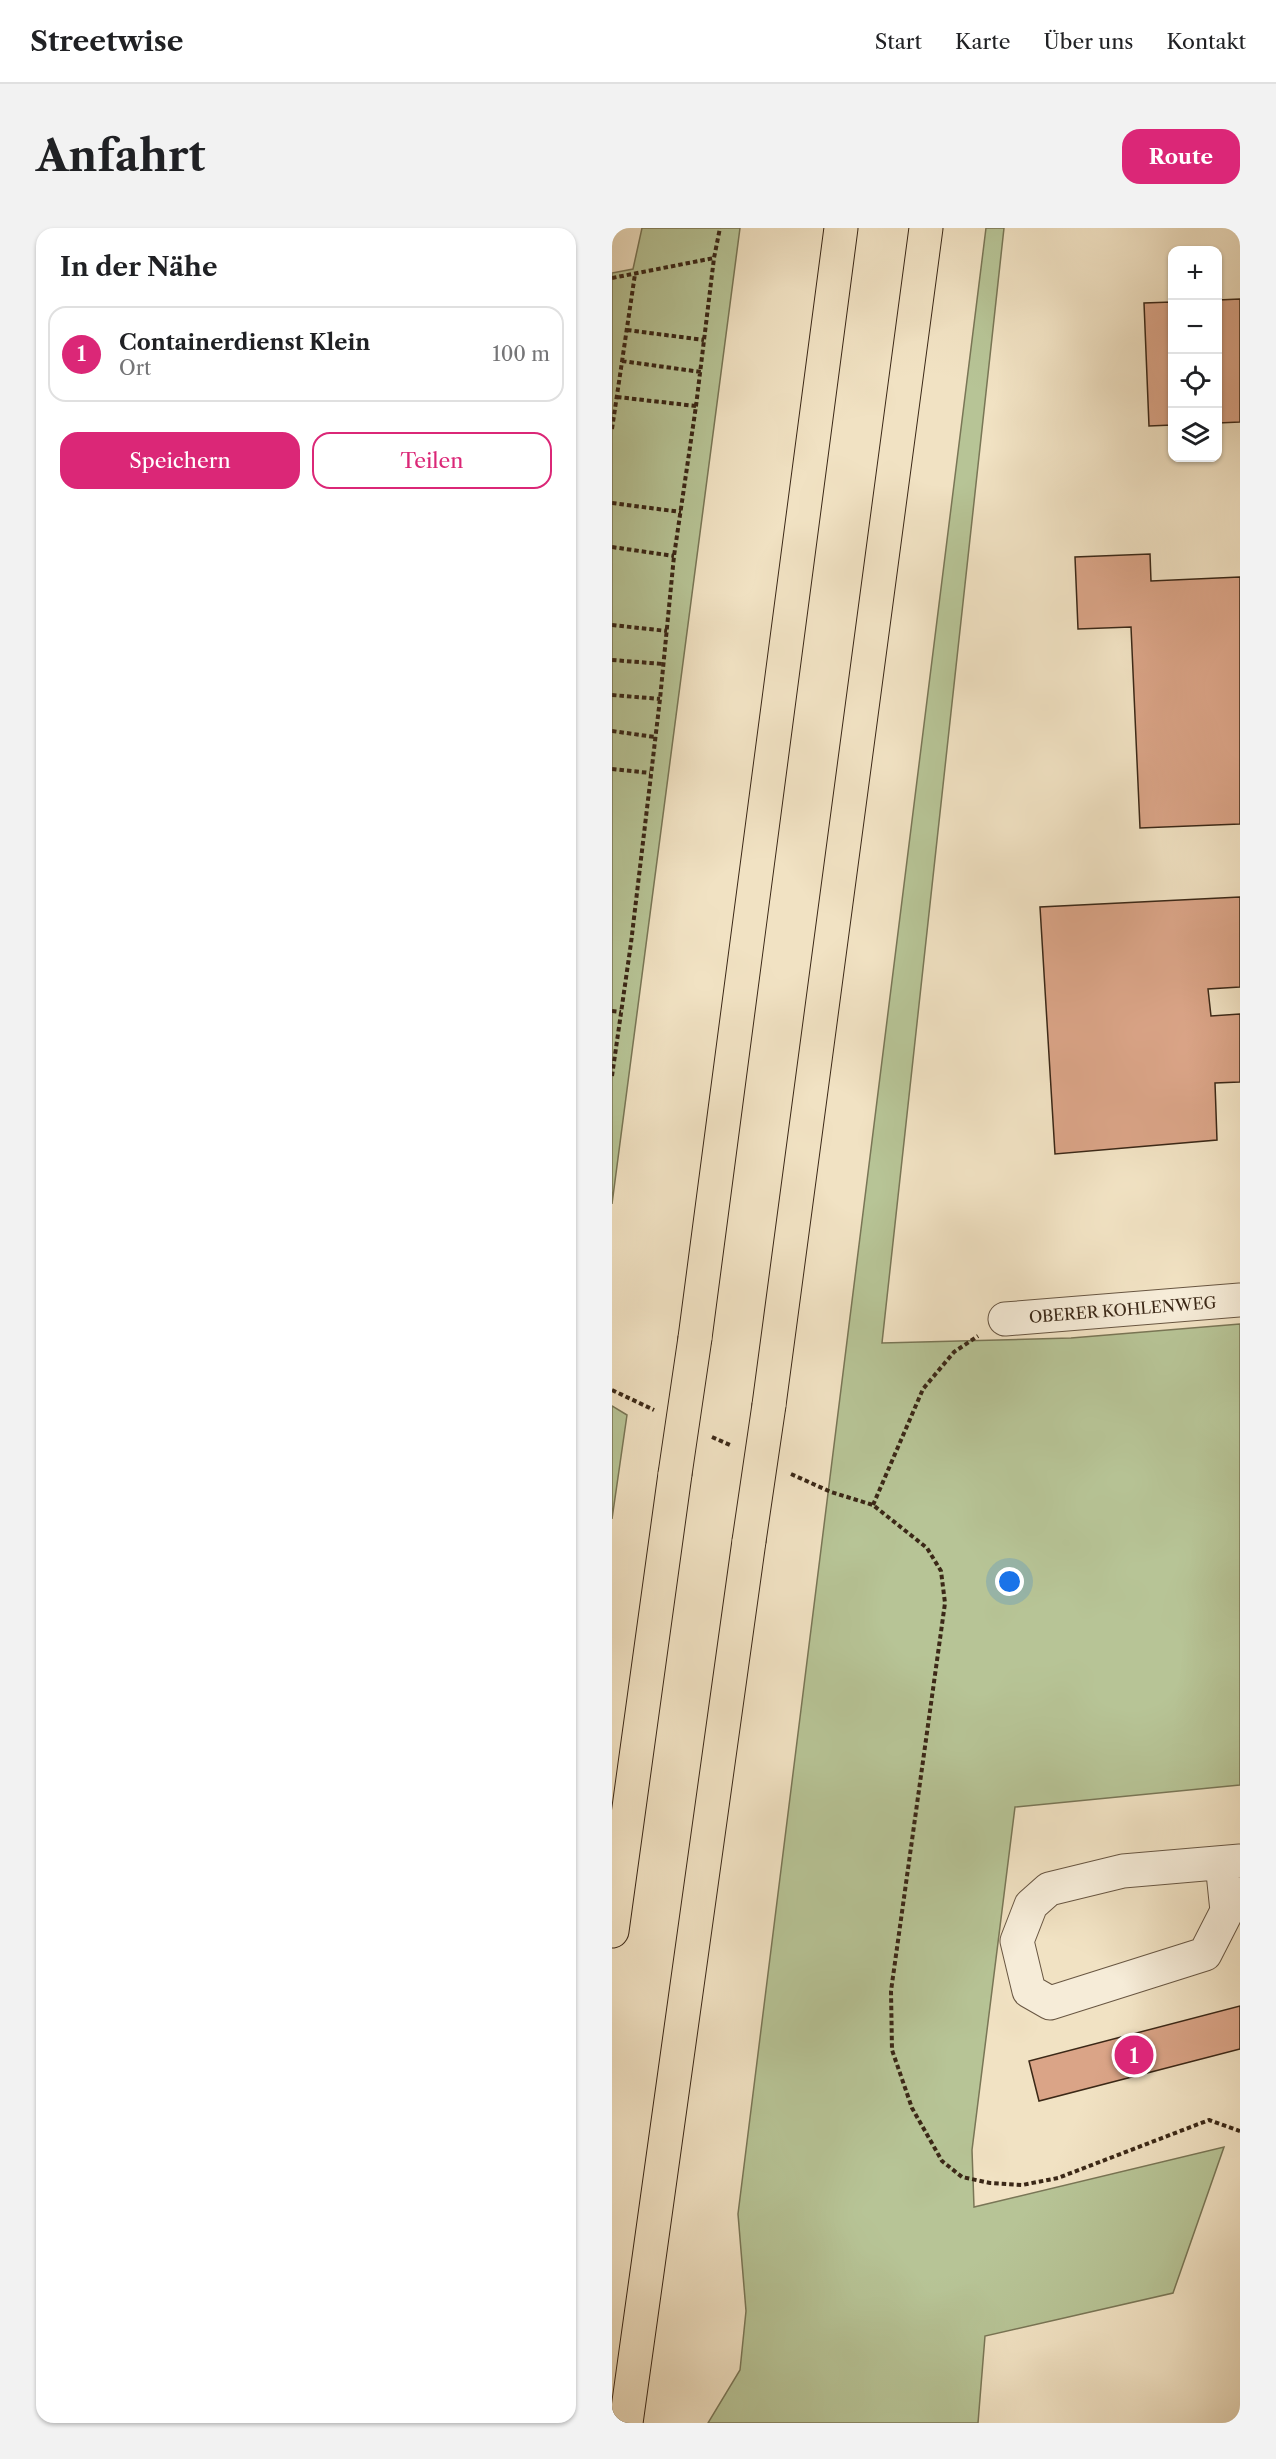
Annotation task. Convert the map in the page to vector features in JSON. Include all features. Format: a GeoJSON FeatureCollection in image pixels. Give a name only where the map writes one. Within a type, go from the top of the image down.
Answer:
{"type":"FeatureCollection","features":[{"type":"Feature","properties":{"kind":"highway"},"geometry":{"type":"LineString","coordinates":[[612,1931],[695,1338],[841,228]]}},
{"type":"Feature","properties":{"kind":"highway"},"geometry":{"type":"LineString","coordinates":[[626,2423],[769,1405],[926,228]]}},
{"type":"Feature","properties":{"kind":"street","name":"OBERER KOHLENWEG"},"geometry":{"type":"LineString","coordinates":[[1005,1319],[1240,1300]]}},
{"type":"Feature","properties":{"kind":"street"},"geometry":{"type":"LineString","coordinates":[[1231,1862],[1227,1911],[1204,1954],[1050,2004],[1029,1990],[1017,1941],[1031,1905],[1049,1889],[1123,1871],[1231,1862]]}},
{"type":"Feature","properties":{"kind":"path"},"geometry":{"type":"LineString","coordinates":[[612,1076],[614,1045],[621,1012],[660,699],[674,556],[720,228]]}},
{"type":"Feature","properties":{"kind":"path"},"geometry":{"type":"LineString","coordinates":[[612,279],[714,258]]}},
{"type":"Feature","properties":{"kind":"path"},"geometry":{"type":"LineString","coordinates":[[612,429],[615,394],[635,274]]}},
{"type":"Feature","properties":{"kind":"path"},"geometry":{"type":"LineString","coordinates":[[627,330],[704,340]]}},
{"type":"Feature","properties":{"kind":"path"},"geometry":{"type":"LineString","coordinates":[[622,361],[700,372]]}},
{"type":"Feature","properties":{"kind":"path"},"geometry":{"type":"LineString","coordinates":[[615,394],[696,406]]}},
{"type":"Feature","properties":{"kind":"path"},"geometry":{"type":"LineString","coordinates":[[612,502],[681,512]]}},
{"type":"Feature","properties":{"kind":"path"},"geometry":{"type":"LineString","coordinates":[[612,547],[674,556]]}},
{"type":"Feature","properties":{"kind":"path"},"geometry":{"type":"LineString","coordinates":[[612,625],[667,631]]}},
{"type":"Feature","properties":{"kind":"path"},"geometry":{"type":"LineString","coordinates":[[612,660],[663,664]]}},
{"type":"Feature","properties":{"kind":"path"},"geometry":{"type":"LineString","coordinates":[[612,695],[660,699]]}},
{"type":"Feature","properties":{"kind":"path"},"geometry":{"type":"LineString","coordinates":[[612,731],[655,736]]}},
{"type":"Feature","properties":{"kind":"path"},"geometry":{"type":"LineString","coordinates":[[612,769],[650,773]]}},
{"type":"Feature","properties":{"kind":"path"},"geometry":{"type":"LineString","coordinates":[[612,1011],[621,1012]]}},
{"type":"Feature","properties":{"kind":"path"},"geometry":{"type":"LineString","coordinates":[[1005,1319],[954,1352],[923,1389],[873,1505],[927,1548],[941,1571],[945,1603],[891,1991],[892,2050],[912,2108],[942,2161],[962,2177],[990,2183],[1022,2185],[1058,2178],[1209,2120],[1240,2131]]}},
{"type":"Feature","properties":{"kind":"green space"},"geometry":{"type":"Polygon","coordinates":[[[642,228],[740,228],[612,1204],[612,273],[633,269],[642,228]]]}},
{"type":"Feature","properties":{"kind":"green space"},"geometry":{"type":"Polygon","coordinates":[[[986,228],[1004,228],[882,1343],[1071,1338],[1240,1324],[1240,1785],[1015,1807],[972,2150],[974,2207],[1224,2147],[1173,2293],[985,2336],[978,2423],[708,2423],[740,2370],[746,2311],[738,2214],[986,228]]]}},
{"type":"Feature","properties":{"kind":"green space"},"geometry":{"type":"Polygon","coordinates":[[[612,1406],[627,1415],[612,1519],[612,1406]]]}},
{"type":"Feature","properties":{"kind":"building"},"geometry":{"type":"Polygon","coordinates":[[[1240,299],[1240,422],[1222,423],[1222,300],[1240,299]]]}},
{"type":"Feature","properties":{"kind":"building"},"geometry":{"type":"Polygon","coordinates":[[[1168,302],[1168,425],[1149,426],[1144,303],[1168,302]]]}},
{"type":"Feature","properties":{"kind":"building"},"geometry":{"type":"Polygon","coordinates":[[[1150,554],[1151,581],[1240,577],[1240,824],[1140,828],[1131,627],[1078,629],[1075,557],[1150,554]]]}},
{"type":"Feature","properties":{"kind":"building"},"geometry":{"type":"Polygon","coordinates":[[[1240,897],[1240,987],[1208,989],[1211,1016],[1240,1014],[1240,1082],[1215,1083],[1217,1140],[1055,1154],[1040,907],[1240,897]]]}},
{"type":"Feature","properties":{"kind":"building"},"geometry":{"type":"Polygon","coordinates":[[[1240,2006],[1240,2049],[1039,2101],[1029,2061],[1240,2006]]]}},
{"type":"Feature","properties":{"kind":"place","name":"Containerdienst Klein"},"geometry":{"type":"Point","coordinates":[1134,2055]}}]}
